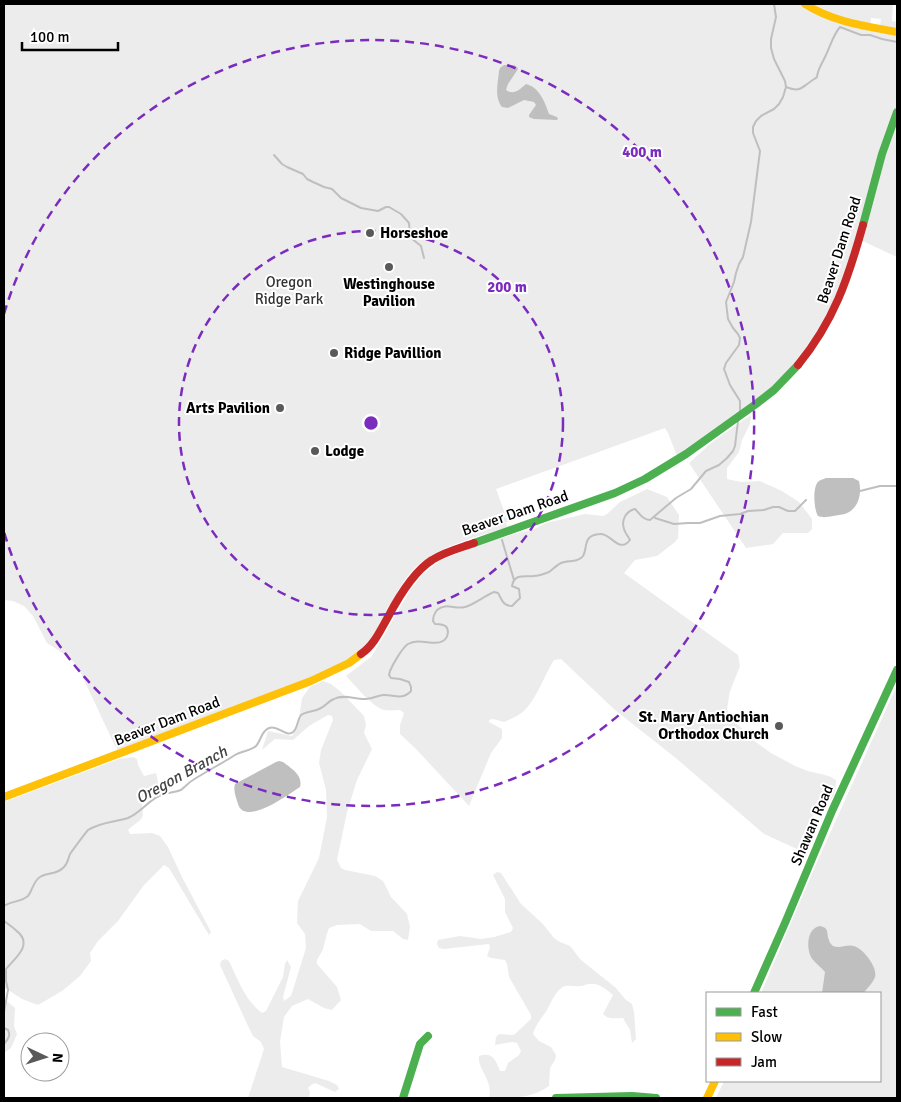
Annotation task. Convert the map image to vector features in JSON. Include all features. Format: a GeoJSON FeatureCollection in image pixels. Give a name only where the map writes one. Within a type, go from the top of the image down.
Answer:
{"type":"FeatureCollection","features":[{"type":"Feature","properties":{"kind":"street"},"geometry":{"type":"LineString","coordinates":[[805,4],[838,20],[897,32]]}},
{"type":"Feature","properties":{"kind":"street","name":"Beaver Dam Road"},"geometry":{"type":"LineString","coordinates":[[4,797],[349,664],[376,640],[401,593],[423,566],[431,560],[458,548],[635,484],[674,463],[773,391],[811,350],[838,302],[851,267],[897,112]]}},
{"type":"Feature","properties":{"kind":"street","name":"Shawan Road"},"geometry":{"type":"LineString","coordinates":[[754,992],[832,811],[897,670]]}},
{"type":"Feature","properties":{"kind":"street"},"geometry":{"type":"LineString","coordinates":[[403,1098],[420,1044],[428,1036]]}},
{"type":"Feature","properties":{"kind":"street"},"geometry":{"type":"LineString","coordinates":[[707,1098],[715,1082]]}},
{"type":"Feature","properties":{"kind":"street"},"geometry":{"type":"LineString","coordinates":[[556,1098],[632,1096],[656,1098]]}},
{"type":"Feature","properties":{"kind":"green space","name":"Oregon Ridge Park"},"geometry":{"type":"Polygon","coordinates":[[[4,4],[893,4],[892,21],[897,22],[897,29],[880,25],[881,19],[871,18],[870,29],[897,35],[897,257],[856,238],[851,258],[835,301],[820,331],[797,363],[771,388],[677,456],[665,428],[496,489],[508,522],[506,522],[507,527],[444,549],[421,563],[412,571],[399,589],[373,638],[364,648],[350,658],[317,675],[118,750],[78,667],[70,658],[47,643],[33,616],[24,606],[13,601],[4,600],[4,4]]]}},
{"type":"Feature","properties":{"kind":"green space"},"geometry":{"type":"Polygon","coordinates":[[[751,415],[750,424],[742,440],[739,452],[727,468],[727,479],[741,482],[760,481],[782,491],[799,502],[812,519],[812,529],[808,533],[783,533],[773,544],[746,548],[689,463],[711,443],[751,415]]]}},
{"type":"Feature","properties":{"kind":"green space"},"geometry":{"type":"Polygon","coordinates":[[[647,489],[667,497],[679,515],[678,538],[657,556],[635,560],[624,573],[738,655],[740,666],[730,691],[727,709],[730,718],[753,740],[771,753],[795,766],[829,776],[836,780],[834,795],[828,802],[818,807],[797,849],[764,834],[677,759],[615,710],[561,659],[554,660],[534,699],[523,712],[504,722],[493,719],[489,720],[489,722],[502,729],[502,738],[491,753],[469,806],[400,734],[400,725],[404,713],[400,710],[384,710],[379,708],[346,676],[372,656],[409,592],[422,575],[441,560],[489,541],[534,529],[546,523],[585,514],[603,516],[620,502],[647,489]]]}},
{"type":"Feature","properties":{"kind":"green space"},"geometry":{"type":"Polygon","coordinates":[[[323,681],[340,691],[364,716],[366,725],[364,733],[372,749],[357,780],[347,812],[337,860],[341,868],[345,870],[375,876],[383,881],[391,897],[407,914],[410,927],[408,940],[403,939],[393,931],[371,931],[360,924],[337,925],[329,928],[317,964],[337,987],[341,1000],[332,1010],[324,1008],[308,999],[292,1006],[284,1017],[280,1042],[282,1067],[329,1081],[337,1085],[339,1089],[335,1092],[315,1083],[308,1088],[310,1092],[309,1098],[248,1098],[264,1049],[261,1042],[253,1036],[220,965],[221,961],[225,959],[229,961],[246,996],[262,1013],[266,1011],[283,977],[287,960],[291,967],[283,997],[284,1001],[291,996],[306,948],[305,934],[297,923],[298,901],[319,858],[327,817],[326,790],[319,763],[321,750],[333,720],[332,716],[328,715],[309,726],[293,740],[275,739],[262,750],[268,731],[292,736],[298,725],[302,698],[310,687],[323,681]]]}},
{"type":"Feature","properties":{"kind":"green space"},"geometry":{"type":"Polygon","coordinates":[[[897,685],[897,1098],[716,1098],[724,1082],[881,1082],[881,992],[761,992],[817,862],[897,685]]]}},
{"type":"Feature","properties":{"kind":"green space"},"geometry":{"type":"Polygon","coordinates":[[[133,757],[137,759],[144,776],[156,773],[158,788],[154,793],[141,800],[143,816],[128,830],[130,834],[152,833],[160,836],[168,847],[211,932],[209,935],[169,868],[164,865],[144,885],[118,921],[98,941],[90,953],[91,961],[80,976],[62,991],[38,1005],[22,999],[4,989],[4,802],[119,759],[133,757]]]}},
{"type":"Feature","properties":{"kind":"green space"},"geometry":{"type":"Polygon","coordinates":[[[497,872],[501,873],[521,904],[542,923],[554,938],[570,946],[581,960],[616,988],[632,1004],[636,1039],[632,1043],[630,1030],[623,1018],[610,1018],[603,1014],[613,995],[608,990],[599,985],[592,984],[565,986],[556,993],[533,1034],[539,1041],[551,1047],[556,1055],[550,1068],[549,1086],[528,1096],[513,1098],[489,1098],[488,1081],[479,1061],[479,1056],[491,1056],[500,1071],[505,1071],[508,1063],[519,1055],[521,1051],[517,1043],[495,1045],[496,1037],[499,1034],[515,1034],[531,1019],[531,1015],[509,977],[507,964],[505,960],[487,956],[490,948],[489,944],[444,949],[439,948],[437,944],[438,940],[460,936],[481,939],[511,932],[513,928],[505,912],[505,899],[493,875],[497,872]]]}},
{"type":"Feature","properties":{"kind":"green space"},"geometry":{"type":"Polygon","coordinates":[[[4,1002],[8,1002],[15,1008],[14,1026],[17,1034],[11,1048],[4,1053],[4,1002]]]}},
{"type":"Feature","properties":{"kind":"shaded area"},"geometry":{"type":"Polygon","coordinates":[[[504,65],[514,65],[518,69],[506,90],[514,92],[526,84],[535,88],[546,105],[549,114],[557,117],[557,120],[529,117],[536,105],[534,102],[524,100],[508,108],[502,107],[498,99],[497,90],[499,71],[504,65]]]}},
{"type":"Feature","properties":{"kind":"shaded area"},"geometry":{"type":"Polygon","coordinates":[[[826,478],[853,478],[859,481],[860,495],[856,505],[850,512],[827,517],[818,516],[815,504],[815,488],[819,481],[826,478]]]}},
{"type":"Feature","properties":{"kind":"shaded area"},"geometry":{"type":"Polygon","coordinates":[[[279,761],[296,773],[300,779],[300,787],[277,802],[258,811],[249,812],[242,810],[238,804],[234,789],[235,784],[279,761]]]}},
{"type":"Feature","properties":{"kind":"shaded area"},"geometry":{"type":"Polygon","coordinates":[[[820,926],[826,929],[829,941],[833,946],[857,947],[872,963],[875,977],[865,992],[822,992],[825,972],[811,957],[808,948],[810,934],[816,927],[820,926]]]}},
{"type":"Feature","properties":{"kind":"waterway","name":"Oregon Branch"},"geometry":{"type":"LineString","coordinates":[[740,412],[740,401],[730,385],[724,369],[739,345],[740,338],[728,319],[726,302],[743,257],[751,222],[760,151],[753,133],[753,127],[761,116],[779,104],[786,87],[771,48],[776,17],[774,4]]}},
{"type":"Feature","properties":{"kind":"waterway"},"geometry":{"type":"LineString","coordinates":[[786,87],[799,89],[817,77],[833,37],[840,27],[861,35],[870,35],[897,42]]}},
{"type":"Feature","properties":{"kind":"waterway"},"geometry":{"type":"LineString","coordinates":[[274,155],[282,164],[303,174],[307,179],[332,189],[341,198],[361,208],[378,211],[389,207],[401,214],[409,223],[411,238],[421,246],[424,258]]}},
{"type":"Feature","properties":{"kind":"waterway","name":"Oregon Branch"},"geometry":{"type":"LineString","coordinates":[[4,906],[28,896],[40,877],[61,870],[88,830],[128,818],[159,796],[181,790],[193,780],[235,755],[254,748],[266,729],[272,727],[287,733],[293,732],[301,715],[317,710],[338,698],[369,699],[383,695],[404,696],[408,694],[411,691],[409,682],[391,678],[389,675],[390,671],[400,652],[408,644],[417,641],[439,643],[447,637],[447,628],[443,625],[435,624],[433,621],[437,610],[447,606],[465,607],[494,592],[498,593],[505,604],[512,606],[520,598],[519,589],[512,586],[517,577],[541,575],[549,572],[561,563],[578,560],[583,556],[590,537],[600,534],[608,536],[619,544],[626,544],[630,540],[623,526],[627,514],[635,509],[643,518],[650,520],[676,498],[691,489],[706,471],[719,465],[733,451],[738,421]]}},
{"type":"Feature","properties":{"kind":"waterway"},"geometry":{"type":"LineString","coordinates":[[860,491],[880,486],[897,486]]}},
{"type":"Feature","properties":{"kind":"waterway"},"geometry":{"type":"LineString","coordinates":[[655,518],[674,524],[700,523],[720,516],[773,507],[795,511],[806,500]]}},
{"type":"Feature","properties":{"kind":"waterway"},"geometry":{"type":"LineString","coordinates":[[502,540],[514,580]]}},
{"type":"Feature","properties":{"kind":"waterway","name":"Oregon Branch"},"geometry":{"type":"LineString","coordinates":[[4,921],[20,934],[24,944],[20,953],[6,969],[8,990],[4,1012]]}},
{"type":"Feature","properties":{"kind":"waterway","name":"Oregon Branch"},"geometry":{"type":"LineString","coordinates":[[4,1028],[8,1030],[9,1034],[4,1044]]}},
{"type":"Feature","properties":{"kind":"traffic: fast"},"geometry":{"type":"LineString","coordinates":[[863,225],[882,154],[897,112]]}},
{"type":"Feature","properties":{"kind":"traffic: fast"},"geometry":{"type":"LineString","coordinates":[[474,543],[615,493],[645,479],[686,454],[756,404],[774,390],[798,365]]}},
{"type":"Feature","properties":{"kind":"traffic: fast"},"geometry":{"type":"LineString","coordinates":[[754,992],[832,811],[897,670]]}},
{"type":"Feature","properties":{"kind":"traffic: fast"},"geometry":{"type":"LineString","coordinates":[[403,1098],[420,1044],[428,1036]]}},
{"type":"Feature","properties":{"kind":"traffic: fast"},"geometry":{"type":"LineString","coordinates":[[556,1098],[632,1096],[656,1098]]}},
{"type":"Feature","properties":{"kind":"traffic: slow"},"geometry":{"type":"LineString","coordinates":[[805,4],[838,19],[897,32]]}},
{"type":"Feature","properties":{"kind":"traffic: slow"},"geometry":{"type":"LineString","coordinates":[[4,797],[311,681],[349,663],[361,654]]}},
{"type":"Feature","properties":{"kind":"traffic: slow"},"geometry":{"type":"LineString","coordinates":[[707,1098],[715,1082]]}},
{"type":"Feature","properties":{"kind":"traffic: jam"},"geometry":{"type":"LineString","coordinates":[[798,365],[811,349],[838,299],[852,263],[863,225]]}},
{"type":"Feature","properties":{"kind":"traffic: jam"},"geometry":{"type":"LineString","coordinates":[[361,654],[373,642],[412,578],[425,565],[452,550],[474,543]]}},
{"type":"Feature","properties":{"kind":"place","name":"Horseshoe"},"geometry":{"type":"Point","coordinates":[370,233]}},
{"type":"Feature","properties":{"kind":"place","name":"Westinghouse Pavilion"},"geometry":{"type":"Point","coordinates":[389,267]}},
{"type":"Feature","properties":{"kind":"place","name":"Ridge Pavillion"},"geometry":{"type":"Point","coordinates":[334,353]}},
{"type":"Feature","properties":{"kind":"place","name":"Arts Pavilion"},"geometry":{"type":"Point","coordinates":[280,408]}},
{"type":"Feature","properties":{"kind":"place","name":"Lodge"},"geometry":{"type":"Point","coordinates":[315,451]}},
{"type":"Feature","properties":{"kind":"place","name":"St. Mary Antiochian Orthodox Church"},"geometry":{"type":"Point","coordinates":[779,726]}}]}
